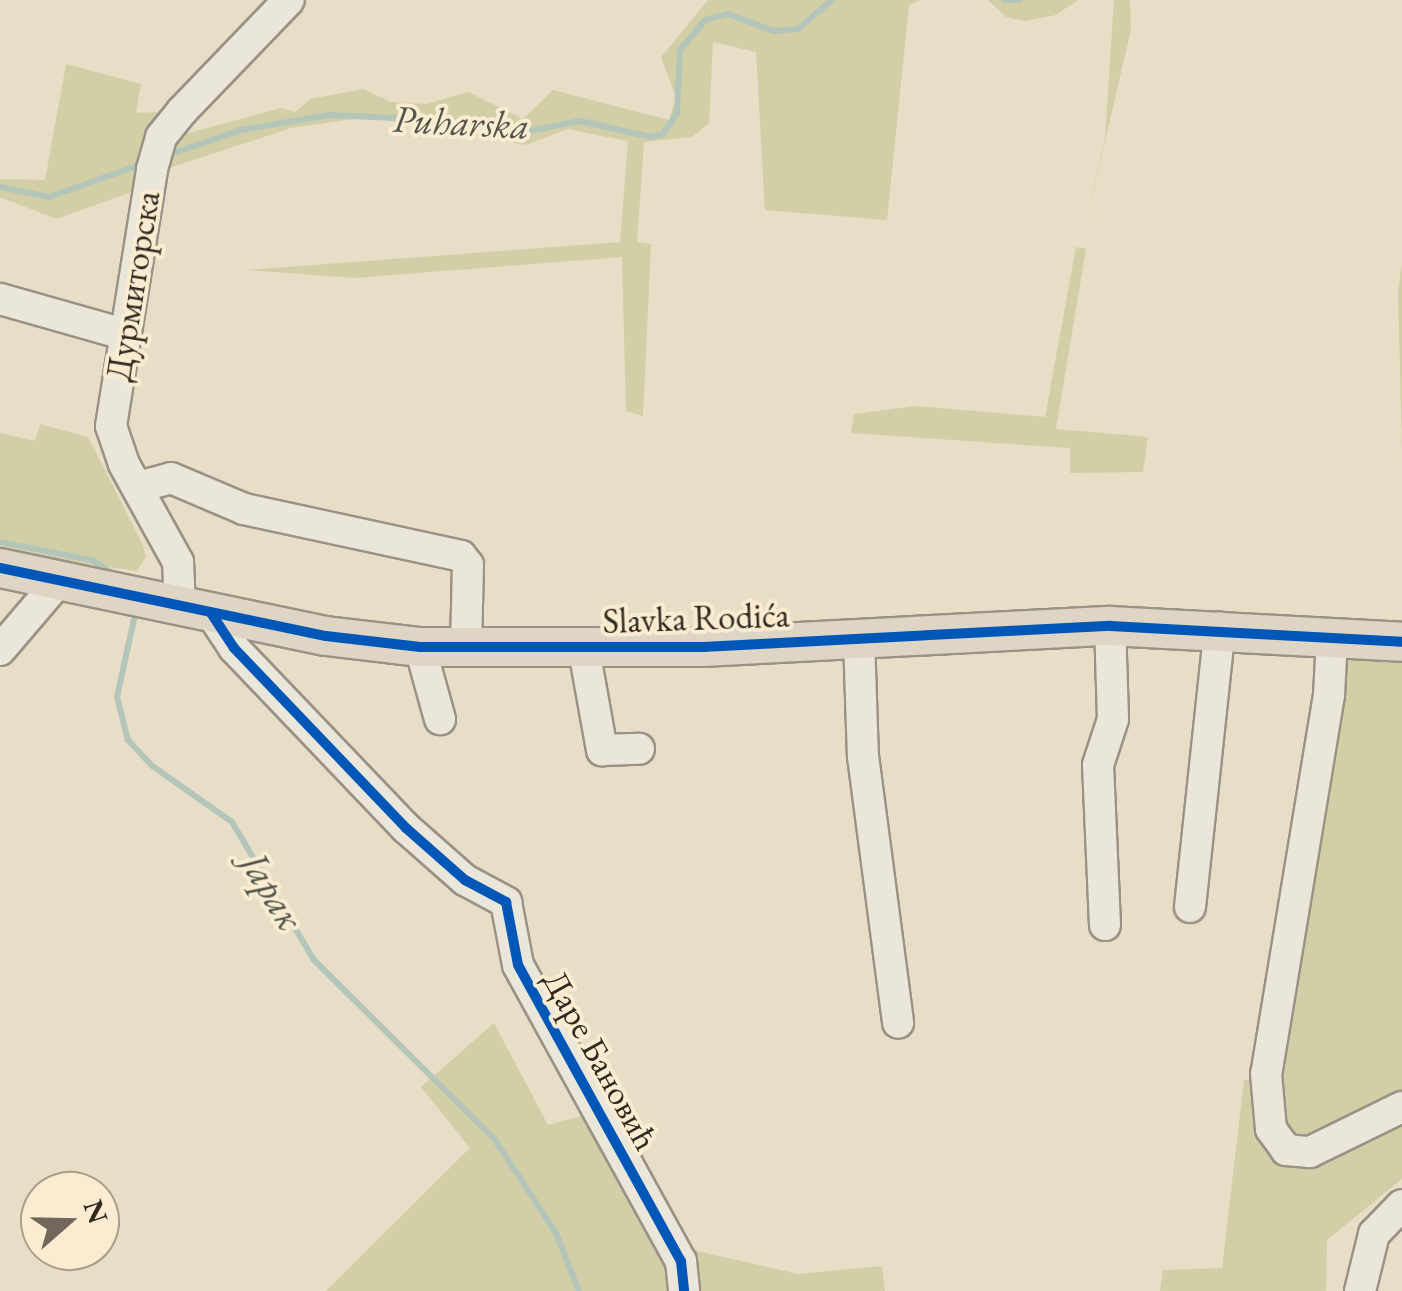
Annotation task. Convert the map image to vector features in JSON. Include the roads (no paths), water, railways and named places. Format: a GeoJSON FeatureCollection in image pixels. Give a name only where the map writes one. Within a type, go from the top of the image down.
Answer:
{"type":"FeatureCollection","features":[{"type":"Feature","properties":{"kind":"main road","name":"Slavka Rodića"},"geometry":{"type":"LineString","coordinates":[[0,568],[195,610],[420,647],[584,650],[1110,626],[1220,628],[1402,642]]}},
{"type":"Feature","properties":{"kind":"street","name":"Дурмиторска"},"geometry":{"type":"LineString","coordinates":[[195,610],[178,562],[111,426],[124,334],[152,169],[161,138],[289,0]]}},
{"type":"Feature","properties":{"kind":"street"},"geometry":{"type":"LineString","coordinates":[[0,299],[124,334]]}},
{"type":"Feature","properties":{"kind":"street"},"geometry":{"type":"LineString","coordinates":[[138,487],[172,478],[244,509],[461,556],[468,564],[466,649]]}},
{"type":"Feature","properties":{"kind":"street"},"geometry":{"type":"LineString","coordinates":[[0,650],[59,582]]}},
{"type":"Feature","properties":{"kind":"street","name":"Даре Бановић"},"geometry":{"type":"LineString","coordinates":[[195,610],[406,828],[466,880],[506,902],[518,966],[681,1261],[684,1291]]}},
{"type":"Feature","properties":{"kind":"street"},"geometry":{"type":"LineString","coordinates":[[1106,925],[1098,765],[1112,719],[1110,626]]}},
{"type":"Feature","properties":{"kind":"street"},"geometry":{"type":"LineString","coordinates":[[1190,907],[1220,628]]}},
{"type":"Feature","properties":{"kind":"street"},"geometry":{"type":"LineString","coordinates":[[859,638],[863,756],[898,1023]]}},
{"type":"Feature","properties":{"kind":"street"},"geometry":{"type":"LineString","coordinates":[[1332,638],[1329,695],[1266,1074],[1271,1129],[1286,1150],[1310,1152],[1402,1107]]}},
{"type":"Feature","properties":{"kind":"street"},"geometry":{"type":"LineString","coordinates":[[420,647],[440,719]]}},
{"type":"Feature","properties":{"kind":"street"},"geometry":{"type":"LineString","coordinates":[[584,650],[602,750],[639,749]]}},
{"type":"Feature","properties":{"kind":"street"},"geometry":{"type":"LineString","coordinates":[[1360,1291],[1374,1234],[1402,1205]]}},
{"type":"Feature","properties":{"kind":"waterway","name":"Puharska"},"geometry":{"type":"LineString","coordinates":[[168,155],[241,130],[329,115],[441,120],[519,133],[580,121],[651,137],[663,134],[677,113],[680,50],[705,20],[728,14],[774,31],[798,29],[832,0]]}},
{"type":"Feature","properties":{"kind":"waterway","name":"Puharska"},"geometry":{"type":"LineString","coordinates":[[1005,0],[1019,0]]}},
{"type":"Feature","properties":{"kind":"waterway","name":"Puharska"},"geometry":{"type":"LineString","coordinates":[[0,187],[49,197],[142,164]]}},
{"type":"Feature","properties":{"kind":"waterway","name":"Јарак"},"geometry":{"type":"LineString","coordinates":[[0,542],[92,560],[118,577]]}},
{"type":"Feature","properties":{"kind":"waterway","name":"Јарак"},"geometry":{"type":"LineString","coordinates":[[136,610],[117,697],[128,740],[151,765],[232,822],[314,960],[495,1140],[556,1233],[579,1291]]}}]}
